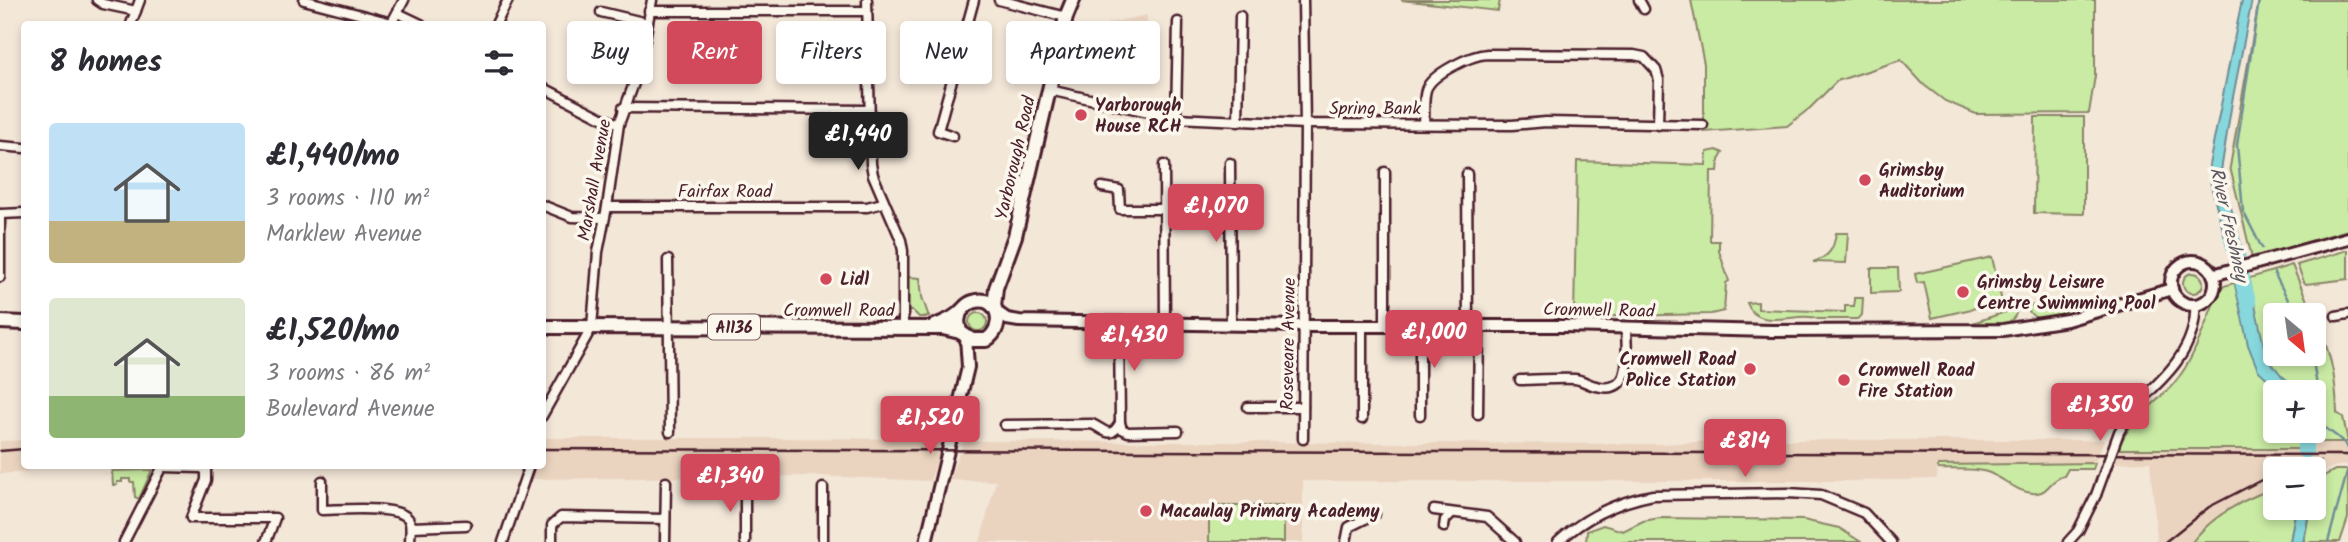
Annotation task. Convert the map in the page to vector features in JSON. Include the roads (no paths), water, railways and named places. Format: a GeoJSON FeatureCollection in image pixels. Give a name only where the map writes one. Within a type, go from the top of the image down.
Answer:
{"type":"FeatureCollection","features":[{"type":"Feature","properties":{"kind":"main road","name":"Yarborough Road"},"geometry":{"type":"LineString","coordinates":[[995,310],[998,282],[1015,236],[1066,17],[1073,0]]}},
{"type":"Feature","properties":{"kind":"main road"},"geometry":{"type":"LineString","coordinates":[[972,302],[998,282]]}},
{"type":"Feature","properties":{"kind":"main road"},"geometry":{"type":"LineString","coordinates":[[972,302],[980,300],[995,310],[999,318],[997,330],[986,340]]}},
{"type":"Feature","properties":{"kind":"main road","name":"A1136"},"geometry":{"type":"LineString","coordinates":[[960,312],[972,302]]}},
{"type":"Feature","properties":{"kind":"main road"},"geometry":{"type":"LineString","coordinates":[[960,312],[958,321],[963,334]]}},
{"type":"Feature","properties":{"kind":"main road","name":"Cromwell Road"},"geometry":{"type":"LineString","coordinates":[[925,329],[960,312]]}},
{"type":"Feature","properties":{"kind":"main road"},"geometry":{"type":"LineString","coordinates":[[0,322],[21,323]]}},
{"type":"Feature","properties":{"kind":"main road","name":"Cromwell Road"},"geometry":{"type":"LineString","coordinates":[[546,327],[943,328],[963,334]]}},
{"type":"Feature","properties":{"kind":"main road","name":"A1136"},"geometry":{"type":"LineString","coordinates":[[963,334],[972,340],[986,340]]}},
{"type":"Feature","properties":{"kind":"street"},"geometry":{"type":"LineString","coordinates":[[97,0],[103,4],[136,10]]}},
{"type":"Feature","properties":{"kind":"street"},"geometry":{"type":"LineString","coordinates":[[132,21],[140,0]]}},
{"type":"Feature","properties":{"kind":"street"},"geometry":{"type":"LineString","coordinates":[[304,0],[380,21]]}},
{"type":"Feature","properties":{"kind":"street"},"geometry":{"type":"LineString","coordinates":[[393,21],[404,0]]}},
{"type":"Feature","properties":{"kind":"street"},"geometry":{"type":"LineString","coordinates":[[498,21],[508,0]]}},
{"type":"Feature","properties":{"kind":"street","name":"Marshall Avenue"},"geometry":{"type":"LineString","coordinates":[[647,21],[652,0]]}},
{"type":"Feature","properties":{"kind":"street"},"geometry":{"type":"LineString","coordinates":[[867,0],[871,164],[883,203],[901,240],[903,328]]}},
{"type":"Feature","properties":{"kind":"street"},"geometry":{"type":"LineString","coordinates":[[953,136],[938,131],[974,0]]}},
{"type":"Feature","properties":{"kind":"street"},"geometry":{"type":"LineString","coordinates":[[999,0],[1066,17]]}},
{"type":"Feature","properties":{"kind":"street","name":"Roseveare Avenue"},"geometry":{"type":"LineString","coordinates":[[1303,0],[1303,439]]}},
{"type":"Feature","properties":{"kind":"street"},"geometry":{"type":"LineString","coordinates":[[1639,0],[1644,9]]}},
{"type":"Feature","properties":{"kind":"street"},"geometry":{"type":"LineString","coordinates":[[649,11],[867,10]]}},
{"type":"Feature","properties":{"kind":"street"},"geometry":{"type":"LineString","coordinates":[[601,12],[639,21]]}},
{"type":"Feature","properties":{"kind":"street"},"geometry":{"type":"LineString","coordinates":[[398,13],[415,21]]}},
{"type":"Feature","properties":{"kind":"street"},"geometry":{"type":"LineString","coordinates":[[1238,122],[1240,16]]}},
{"type":"Feature","properties":{"kind":"street"},"geometry":{"type":"LineString","coordinates":[[1176,118],[1178,22]]}},
{"type":"Feature","properties":{"kind":"street"},"geometry":{"type":"LineString","coordinates":[[1424,124],[1425,92],[1429,83],[1436,76],[1475,56],[1595,54],[1634,55],[1644,57],[1651,63],[1659,80],[1658,125]]}},
{"type":"Feature","properties":{"kind":"street","name":"Marshall Avenue"},"geometry":{"type":"LineString","coordinates":[[592,327],[597,252],[607,207],[619,124],[633,84]]}},
{"type":"Feature","properties":{"kind":"street"},"geometry":{"type":"LineString","coordinates":[[546,89],[619,124]]}},
{"type":"Feature","properties":{"kind":"street","name":"Spring Bank"},"geometry":{"type":"LineString","coordinates":[[1049,90],[1176,118],[1238,122],[1703,125]]}},
{"type":"Feature","properties":{"kind":"street"},"geometry":{"type":"LineString","coordinates":[[623,108],[869,110]]}},
{"type":"Feature","properties":{"kind":"street"},"geometry":{"type":"LineString","coordinates":[[0,146],[21,148]]}},
{"type":"Feature","properties":{"kind":"street"},"geometry":{"type":"LineString","coordinates":[[1230,163],[1231,324]]}},
{"type":"Feature","properties":{"kind":"street"},"geometry":{"type":"LineString","coordinates":[[1164,165],[1165,324]]}},
{"type":"Feature","properties":{"kind":"street"},"geometry":{"type":"LineString","coordinates":[[1385,172],[1385,326]]}},
{"type":"Feature","properties":{"kind":"street"},"geometry":{"type":"LineString","coordinates":[[1467,174],[1478,414]]}},
{"type":"Feature","properties":{"kind":"street"},"geometry":{"type":"LineString","coordinates":[[1102,187],[1119,190],[1120,209],[1164,209]]}},
{"type":"Feature","properties":{"kind":"street","name":"Fairfax Road"},"geometry":{"type":"LineString","coordinates":[[607,207],[867,207],[883,203]]}},
{"type":"Feature","properties":{"kind":"street"},"geometry":{"type":"LineString","coordinates":[[546,207],[572,217],[604,218]]}},
{"type":"Feature","properties":{"kind":"street"},"geometry":{"type":"LineString","coordinates":[[0,277],[0,214],[21,213]]}},
{"type":"Feature","properties":{"kind":"street"},"geometry":{"type":"LineString","coordinates":[[2213,275],[2348,238]]}},
{"type":"Feature","properties":{"kind":"street"},"geometry":{"type":"LineString","coordinates":[[668,260],[670,432]]}},
{"type":"Feature","properties":{"kind":"street"},"geometry":{"type":"LineString","coordinates":[[2189,261],[2204,264],[2213,275],[2213,290],[2209,297],[2195,304],[2181,301],[2172,289],[2176,268],[2189,261]]}},
{"type":"Feature","properties":{"kind":"street","name":"Cromwell Road"},"geometry":{"type":"LineString","coordinates":[[995,310],[1007,318],[1019,321],[1119,324],[1772,331],[2003,330],[2067,320],[2172,289]]}},
{"type":"Feature","properties":{"kind":"street"},"geometry":{"type":"LineString","coordinates":[[2068,542],[2078,531],[2096,495],[2119,432],[2135,405],[2166,378],[2185,349],[2193,327],[2195,304]]}},
{"type":"Feature","properties":{"kind":"street"},"geometry":{"type":"LineString","coordinates":[[2336,316],[2348,314]]}},
{"type":"Feature","properties":{"kind":"street","name":"Cromwell Road"},"geometry":{"type":"LineString","coordinates":[[997,330],[1019,321]]}},
{"type":"Feature","properties":{"kind":"street"},"geometry":{"type":"LineString","coordinates":[[1119,324],[1122,429],[1128,432],[1178,431]]}},
{"type":"Feature","properties":{"kind":"street"},"geometry":{"type":"LineString","coordinates":[[1362,419],[1363,326]]}},
{"type":"Feature","properties":{"kind":"street"},"geometry":{"type":"LineString","coordinates":[[1420,326],[1420,415]]}},
{"type":"Feature","properties":{"kind":"street"},"geometry":{"type":"LineString","coordinates":[[546,409],[592,327]]}},
{"type":"Feature","properties":{"kind":"street"},"geometry":{"type":"LineString","coordinates":[[1520,380],[1576,379],[1596,387],[1614,386],[1620,383],[1626,372],[1626,328]]}},
{"type":"Feature","properties":{"kind":"street"},"geometry":{"type":"LineString","coordinates":[[926,542],[965,377],[968,357],[963,334]]}},
{"type":"Feature","properties":{"kind":"street"},"geometry":{"type":"LineString","coordinates":[[965,377],[986,340]]}},
{"type":"Feature","properties":{"kind":"street"},"geometry":{"type":"LineString","coordinates":[[1248,408],[1303,407]]}},
{"type":"Feature","properties":{"kind":"street"},"geometry":{"type":"LineString","coordinates":[[1005,425],[1092,424],[1109,433],[1116,430],[1120,423]]}},
{"type":"Feature","properties":{"kind":"street"},"geometry":{"type":"LineString","coordinates":[[124,542],[161,469]]}},
{"type":"Feature","properties":{"kind":"street"},"geometry":{"type":"LineString","coordinates":[[203,469],[206,480],[191,518],[275,518],[267,542]]}},
{"type":"Feature","properties":{"kind":"street"},"geometry":{"type":"LineString","coordinates":[[503,542],[527,469]]}},
{"type":"Feature","properties":{"kind":"street"},"geometry":{"type":"LineString","coordinates":[[322,481],[322,510],[391,510],[405,514],[410,521],[410,542]]}},
{"type":"Feature","properties":{"kind":"street"},"geometry":{"type":"LineString","coordinates":[[665,542],[666,482]]}},
{"type":"Feature","properties":{"kind":"street"},"geometry":{"type":"LineString","coordinates":[[745,487],[745,542]]}},
{"type":"Feature","properties":{"kind":"street"},"geometry":{"type":"LineString","coordinates":[[823,488],[823,542]]}},
{"type":"Feature","properties":{"kind":"street"},"geometry":{"type":"LineString","coordinates":[[1558,542],[1585,520],[1634,498],[1653,495],[1788,493],[1821,495],[1847,504],[1864,513],[1891,542]]}},
{"type":"Feature","properties":{"kind":"street"},"geometry":{"type":"LineString","coordinates":[[1434,510],[1487,517],[1515,542]]}},
{"type":"Feature","properties":{"kind":"street"},"geometry":{"type":"LineString","coordinates":[[1346,542],[1349,527],[1376,514]]}},
{"type":"Feature","properties":{"kind":"street"},"geometry":{"type":"LineString","coordinates":[[1444,527],[1445,520],[1451,514]]}},
{"type":"Feature","properties":{"kind":"street"},"geometry":{"type":"LineString","coordinates":[[552,542],[552,525],[561,517],[666,519]]}},
{"type":"Feature","properties":{"kind":"street"},"geometry":{"type":"LineString","coordinates":[[411,527],[466,525]]}},
{"type":"Feature","properties":{"kind":"water"},"geometry":{"type":"Polygon","coordinates":[[[2242,0],[2252,0],[2221,171],[2244,256],[2231,261],[2211,185],[2209,165],[2242,0]]]}},
{"type":"Feature","properties":{"kind":"water"},"geometry":{"type":"Polygon","coordinates":[[[2250,281],[2263,342],[2263,366],[2274,366],[2287,380],[2268,380],[2258,370],[2248,345],[2235,285],[2250,281]]]}},
{"type":"Feature","properties":{"kind":"water"},"geometry":{"type":"Polygon","coordinates":[[[2298,443],[2311,443],[2311,446],[2298,447],[2298,443]]]}},
{"type":"Feature","properties":{"kind":"water"},"geometry":{"type":"Polygon","coordinates":[[[2294,520],[2308,520],[2303,542],[2290,542],[2294,520]]]}},
{"type":"Feature","properties":{"kind":"waterway"},"geometry":{"type":"LineString","coordinates":[[2259,0],[2237,145],[2243,211],[2262,248]]}},
{"type":"Feature","properties":{"kind":"waterway","name":"River Freshney"},"geometry":{"type":"LineString","coordinates":[[2232,239],[2248,302]]}},
{"type":"Feature","properties":{"kind":"waterway"},"geometry":{"type":"LineString","coordinates":[[2274,273],[2290,303]]}},
{"type":"Feature","properties":{"kind":"waterway"},"geometry":{"type":"LineString","coordinates":[[2314,366],[2323,426],[2348,448]]}},
{"type":"Feature","properties":{"kind":"waterway","name":"River Freshney"},"geometry":{"type":"LineString","coordinates":[[2305,443],[2305,451]]}},
{"type":"Feature","properties":{"kind":"waterway"},"geometry":{"type":"LineString","coordinates":[[2328,542],[2348,469]]}},
{"type":"Feature","properties":{"kind":"railway"},"geometry":{"type":"LineString","coordinates":[[0,451],[21,449]]}},
{"type":"Feature","properties":{"kind":"railway"},"geometry":{"type":"LineString","coordinates":[[546,449],[2348,455]]}},
{"type":"Feature","properties":{"kind":"railway"},"geometry":{"type":"LineString","coordinates":[[2165,542],[2209,507],[2263,479]]}},
{"type":"Feature","properties":{"kind":"place","name":"Yarborough House RCH"},"geometry":{"type":"Point","coordinates":[1081,115]}},
{"type":"Feature","properties":{"kind":"place","name":"Grimsby Auditorium"},"geometry":{"type":"Point","coordinates":[1865,180]}},
{"type":"Feature","properties":{"kind":"place","name":"Lidl"},"geometry":{"type":"Point","coordinates":[826,279]}},
{"type":"Feature","properties":{"kind":"place","name":"Grimsby Leisure Centre Swimming Pool"},"geometry":{"type":"Point","coordinates":[1963,292]}},
{"type":"Feature","properties":{"kind":"place","name":"Cromwell Road Police Station"},"geometry":{"type":"Point","coordinates":[1750,369]}},
{"type":"Feature","properties":{"kind":"place","name":"Cromwell Road Fire Station"},"geometry":{"type":"Point","coordinates":[1844,380]}},
{"type":"Feature","properties":{"kind":"place","name":"Macaulay Primary Academy"},"geometry":{"type":"Point","coordinates":[1146,511]}}]}
